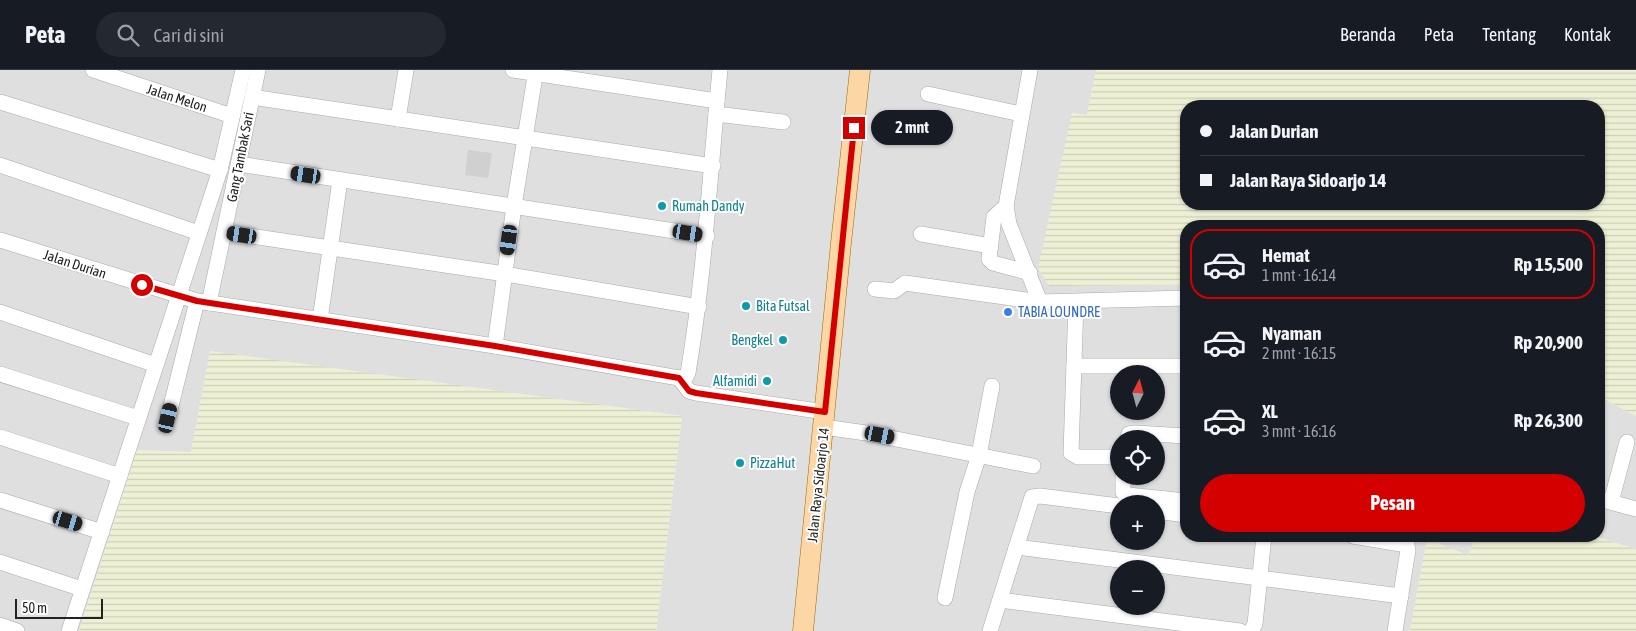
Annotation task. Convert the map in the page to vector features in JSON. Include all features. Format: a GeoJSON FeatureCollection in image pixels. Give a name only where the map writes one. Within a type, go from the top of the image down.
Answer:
{"type":"FeatureCollection","features":[{"type":"Feature","properties":{"kind":"main road","name":"Jalan Raya Sidoarjo 14"},"geometry":{"type":"LineString","coordinates":[[803,631],[860,70]]}},
{"type":"Feature","properties":{"kind":"street","name":"Jalan Melon"},"geometry":{"type":"LineString","coordinates":[[93,70],[232,116]]}},
{"type":"Feature","properties":{"kind":"street"},"geometry":{"type":"LineString","coordinates":[[69,631],[220,170],[243,70]]}},
{"type":"Feature","properties":{"kind":"street","name":"Gang Tambak Sari"},"geometry":{"type":"LineString","coordinates":[[168,418],[224,232],[258,70]]}},
{"type":"Feature","properties":{"kind":"street"},"geometry":{"type":"LineString","coordinates":[[398,119],[406,70]]}},
{"type":"Feature","properties":{"kind":"street"},"geometry":{"type":"LineString","coordinates":[[513,70],[536,72],[717,107],[783,122]]}},
{"type":"Feature","properties":{"kind":"street"},"geometry":{"type":"LineString","coordinates":[[720,70],[708,236],[699,307],[688,373],[686,376],[679,378],[689,391],[1033,466]]}},
{"type":"Feature","properties":{"kind":"street"},"geometry":{"type":"LineString","coordinates":[[1030,70],[1006,206],[1009,224],[1040,302]]}},
{"type":"Feature","properties":{"kind":"street"},"geometry":{"type":"LineString","coordinates":[[495,346],[524,138],[536,72]]}},
{"type":"Feature","properties":{"kind":"street"},"geometry":{"type":"LineString","coordinates":[[928,94],[1021,114]]}},
{"type":"Feature","properties":{"kind":"street"},"geometry":{"type":"LineString","coordinates":[[252,97],[713,166]]}},
{"type":"Feature","properties":{"kind":"street"},"geometry":{"type":"LineString","coordinates":[[0,102],[220,170]]}},
{"type":"Feature","properties":{"kind":"street"},"geometry":{"type":"LineString","coordinates":[[239,164],[708,236]]}},
{"type":"Feature","properties":{"kind":"street"},"geometry":{"type":"LineString","coordinates":[[0,165],[199,233]]}},
{"type":"Feature","properties":{"kind":"street"},"geometry":{"type":"LineString","coordinates":[[320,320],[340,180]]}},
{"type":"Feature","properties":{"kind":"street"},"geometry":{"type":"LineString","coordinates":[[1006,206],[994,217],[990,261],[1030,273]]}},
{"type":"Feature","properties":{"kind":"street"},"geometry":{"type":"LineString","coordinates":[[224,232],[505,274],[699,307]]}},
{"type":"Feature","properties":{"kind":"street"},"geometry":{"type":"LineString","coordinates":[[921,234],[991,246]]}},
{"type":"Feature","properties":{"kind":"street","name":"Jalan Durian"},"geometry":{"type":"LineString","coordinates":[[0,240],[178,297],[495,346],[679,378]]}},
{"type":"Feature","properties":{"kind":"street"},"geometry":{"type":"LineString","coordinates":[[875,289],[894,291],[905,283],[1040,302],[1180,298]]}},
{"type":"Feature","properties":{"kind":"street"},"geometry":{"type":"LineString","coordinates":[[1076,302],[1071,452],[1078,458],[1110,457]]}},
{"type":"Feature","properties":{"kind":"street"},"geometry":{"type":"LineString","coordinates":[[0,312],[156,365]]}},
{"type":"Feature","properties":{"kind":"street"},"geometry":{"type":"LineString","coordinates":[[1074,366],[1180,366]]}},
{"type":"Feature","properties":{"kind":"street"},"geometry":{"type":"LineString","coordinates":[[0,374],[138,418]]}},
{"type":"Feature","properties":{"kind":"street"},"geometry":{"type":"LineString","coordinates":[[945,598],[967,492],[979,455],[992,386]]}},
{"type":"Feature","properties":{"kind":"street"},"geometry":{"type":"LineString","coordinates":[[1165,435],[1180,436]]}},
{"type":"Feature","properties":{"kind":"street"},"geometry":{"type":"LineString","coordinates":[[0,437],[120,476]]}},
{"type":"Feature","properties":{"kind":"street"},"geometry":{"type":"LineString","coordinates":[[1627,442],[1605,501],[1636,509]]}},
{"type":"Feature","properties":{"kind":"street"},"geometry":{"type":"LineString","coordinates":[[1123,485],[1123,492],[1128,495],[1180,500]]}},
{"type":"Feature","properties":{"kind":"street"},"geometry":{"type":"LineString","coordinates":[[990,631],[1032,497],[1040,496],[1110,505]]}},
{"type":"Feature","properties":{"kind":"street"},"geometry":{"type":"LineString","coordinates":[[0,500],[102,532]]}},
{"type":"Feature","properties":{"kind":"street"},"geometry":{"type":"LineString","coordinates":[[1165,512],[1180,514]]}},
{"type":"Feature","properties":{"kind":"street"},"geometry":{"type":"LineString","coordinates":[[1254,629],[1263,542]]}},
{"type":"Feature","properties":{"kind":"street"},"geometry":{"type":"LineString","coordinates":[[1389,542],[1407,545],[1408,550],[1395,631]]}},
{"type":"Feature","properties":{"kind":"street"},"geometry":{"type":"LineString","coordinates":[[1016,547],[1401,596]]}},
{"type":"Feature","properties":{"kind":"street"},"geometry":{"type":"LineString","coordinates":[[0,562],[82,589]]}},
{"type":"Feature","properties":{"kind":"street"},"geometry":{"type":"LineString","coordinates":[[1000,600],[1240,631]]}},
{"type":"Feature","properties":{"kind":"street"},"geometry":{"type":"LineString","coordinates":[[0,625],[17,631]]}},
{"type":"Feature","properties":{"kind":"shaded area"},"geometry":{"type":"Polygon","coordinates":[[[0,70],[1096,70],[1087,115],[1072,113],[1049,286],[1180,285],[1180,542],[1426,542],[1410,631],[656,631],[682,416],[210,352],[191,452],[137,450],[79,631],[0,631],[0,70]]]}},
{"type":"Feature","properties":{"kind":"shaded area"},"geometry":{"type":"Polygon","coordinates":[[[468,150],[492,153],[488,178],[465,175],[468,150]]]}},
{"type":"Feature","properties":{"kind":"shaded area"},"geometry":{"type":"Polygon","coordinates":[[[1605,399],[1636,416],[1636,549],[1605,540],[1605,399]]]}},
{"type":"Feature","properties":{"kind":"shaded area"},"geometry":{"type":"Polygon","coordinates":[[[1434,542],[1474,542],[1468,556],[1434,542]]]}},
{"type":"Feature","properties":{"kind":"green space"},"geometry":{"type":"Polygon","coordinates":[[[1096,70],[1636,70],[1636,416],[1605,399],[1605,220],[1180,220],[1180,285],[1049,286],[1038,268],[1072,113],[1087,115],[1096,70]]]}},
{"type":"Feature","properties":{"kind":"green space"},"geometry":{"type":"Polygon","coordinates":[[[210,351],[682,416],[656,631],[79,631],[137,450],[191,452],[210,351]]]}},
{"type":"Feature","properties":{"kind":"green space"},"geometry":{"type":"Polygon","coordinates":[[[1605,540],[1636,549],[1636,631],[1410,631],[1426,542],[1435,542],[1468,555],[1474,542],[1605,542],[1605,540]]]}},
{"type":"Feature","properties":{"kind":"place","name":"Rumah Dandy"},"geometry":{"type":"Point","coordinates":[662,206]}},
{"type":"Feature","properties":{"kind":"place","name":"Bita Futsal"},"geometry":{"type":"Point","coordinates":[746,306]}},
{"type":"Feature","properties":{"kind":"place","name":"TABIA LOUNDRE"},"geometry":{"type":"Point","coordinates":[1008,312]}},
{"type":"Feature","properties":{"kind":"place","name":"Bengkel"},"geometry":{"type":"Point","coordinates":[783,340]}},
{"type":"Feature","properties":{"kind":"place","name":"Alfamidi"},"geometry":{"type":"Point","coordinates":[767,381]}},
{"type":"Feature","properties":{"kind":"place","name":"PizzaHut"},"geometry":{"type":"Point","coordinates":[740,463]}},
{"type":"Feature","properties":{"kind":"route"},"geometry":{"type":"LineString","coordinates":[[142,285],[197,301],[495,346],[679,378],[689,391],[696,393],[825,412],[854,128]]}}]}
